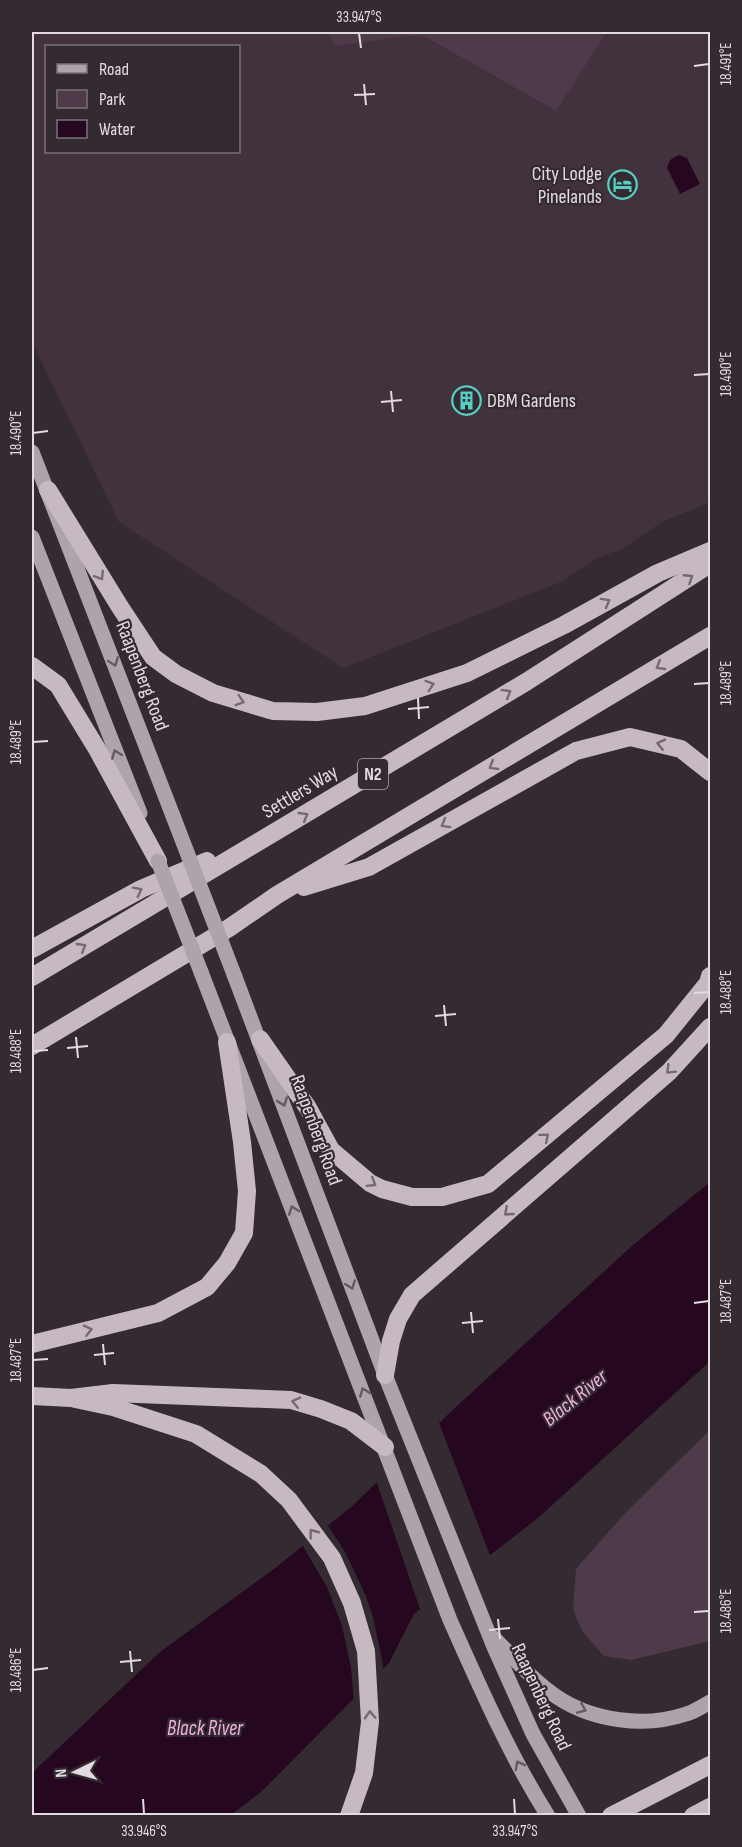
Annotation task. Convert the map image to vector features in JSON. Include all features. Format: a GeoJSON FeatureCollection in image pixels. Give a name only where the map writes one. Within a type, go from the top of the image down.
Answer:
{"type":"FeatureCollection","features":[{"type":"Feature","properties":{"kind":"highway"},"geometry":{"type":"LineString","coordinates":[[48,490],[153,657],[176,674],[213,693],[273,711],[317,712],[365,706],[467,673],[564,625],[658,573],[711,551]]}},
{"type":"Feature","properties":{"kind":"highway","name":"Settlers Way"},"geometry":{"type":"LineString","coordinates":[[32,977],[526,682],[711,564]]}},
{"type":"Feature","properties":{"kind":"highway"},"geometry":{"type":"LineString","coordinates":[[32,1046],[229,928],[277,895],[711,636]]}},
{"type":"Feature","properties":{"kind":"highway"},"geometry":{"type":"LineString","coordinates":[[32,666],[58,685],[145,832],[158,861]]}},
{"type":"Feature","properties":{"kind":"highway"},"geometry":{"type":"LineString","coordinates":[[277,895],[369,867],[576,751],[630,737],[681,749],[711,772]]}},
{"type":"Feature","properties":{"kind":"highway"},"geometry":{"type":"LineString","coordinates":[[32,949],[141,889],[274,834]]}},
{"type":"Feature","properties":{"kind":"highway"},"geometry":{"type":"LineString","coordinates":[[260,1038],[308,1108],[331,1149],[370,1184],[412,1197],[442,1197],[488,1184],[666,1035],[708,983],[711,976]]}},
{"type":"Feature","properties":{"kind":"highway"},"geometry":{"type":"LineString","coordinates":[[385,1376],[391,1341],[398,1319],[412,1295],[669,1072],[711,1027]]}},
{"type":"Feature","properties":{"kind":"highway"},"geometry":{"type":"LineString","coordinates":[[32,1344],[158,1313],[207,1287],[227,1263],[244,1233],[247,1191],[227,1042]]}},
{"type":"Feature","properties":{"kind":"highway"},"geometry":{"type":"LineString","coordinates":[[71,1398],[113,1393],[291,1400],[321,1408],[351,1421],[386,1450]]}},
{"type":"Feature","properties":{"kind":"highway"},"geometry":{"type":"LineString","coordinates":[[32,1396],[71,1398],[113,1407],[196,1434],[261,1474],[289,1500],[332,1558],[352,1603],[366,1651],[370,1722],[364,1773],[349,1815]]}},
{"type":"Feature","properties":{"kind":"highway"},"geometry":{"type":"LineString","coordinates":[[611,1815],[711,1765]]}},
{"type":"Feature","properties":{"kind":"highway"},"geometry":{"type":"LineString","coordinates":[[693,1815],[711,1807]]}},
{"type":"Feature","properties":{"kind":"main road","name":"Raapenberg Road"},"geometry":{"type":"LineString","coordinates":[[32,452],[239,989],[260,1038],[385,1376],[489,1633],[533,1734],[579,1815]]}},
{"type":"Feature","properties":{"kind":"main road"},"geometry":{"type":"LineString","coordinates":[[32,537],[145,832]]}},
{"type":"Feature","properties":{"kind":"main road"},"geometry":{"type":"LineString","coordinates":[[158,861],[443,1601],[482,1693],[548,1815]]}},
{"type":"Feature","properties":{"kind":"main road"},"geometry":{"type":"LineString","coordinates":[[489,1633],[541,1685],[558,1698],[585,1712],[616,1720],[648,1721],[686,1714],[711,1702]]}},
{"type":"Feature","properties":{"kind":"shaded area"},"geometry":{"type":"Polygon","coordinates":[[[32,32],[327,32],[335,46],[408,36],[425,37],[555,111],[607,32],[710,32],[710,502],[662,522],[622,549],[597,558],[561,582],[343,668],[119,522],[32,342],[32,32]]]}},
{"type":"Feature","properties":{"kind":"green space"},"geometry":{"type":"Polygon","coordinates":[[[327,32],[607,32],[556,111],[425,37],[408,36],[335,46],[327,32]]]}},
{"type":"Feature","properties":{"kind":"green space"},"geometry":{"type":"Polygon","coordinates":[[[710,1430],[710,1641],[631,1660],[604,1656],[582,1631],[573,1609],[576,1569],[627,1511],[710,1430]]]}},
{"type":"Feature","properties":{"kind":"water"},"geometry":{"type":"Polygon","coordinates":[[[679,155],[687,158],[700,184],[680,194],[667,168],[670,160],[679,155]]]}},
{"type":"Feature","properties":{"kind":"water","name":"Black River"},"geometry":{"type":"Polygon","coordinates":[[[710,1182],[710,1359],[707,1364],[538,1518],[414,1614],[389,1663],[261,1792],[231,1815],[32,1816],[32,1773],[160,1652],[274,1569],[351,1507],[458,1405],[632,1246],[710,1182]]]}},
{"type":"Feature","properties":{"kind":"pier"},"geometry":{"type":"Polygon","coordinates":[[[438,1420],[491,1558],[421,1612],[376,1480],[438,1420]]]}},
{"type":"Feature","properties":{"kind":"pier"},"geometry":{"type":"Polygon","coordinates":[[[326,1523],[345,1552],[365,1594],[373,1617],[383,1664],[383,1672],[354,1702],[351,1668],[342,1626],[327,1587],[301,1543],[326,1523]]]}},
{"type":"Feature","properties":{"kind":"place","name":"City Lodge Pinelands"},"geometry":{"type":"Point","coordinates":[623,185]}},
{"type":"Feature","properties":{"kind":"place","name":"DBM Gardens"},"geometry":{"type":"Point","coordinates":[466,401]}}]}
